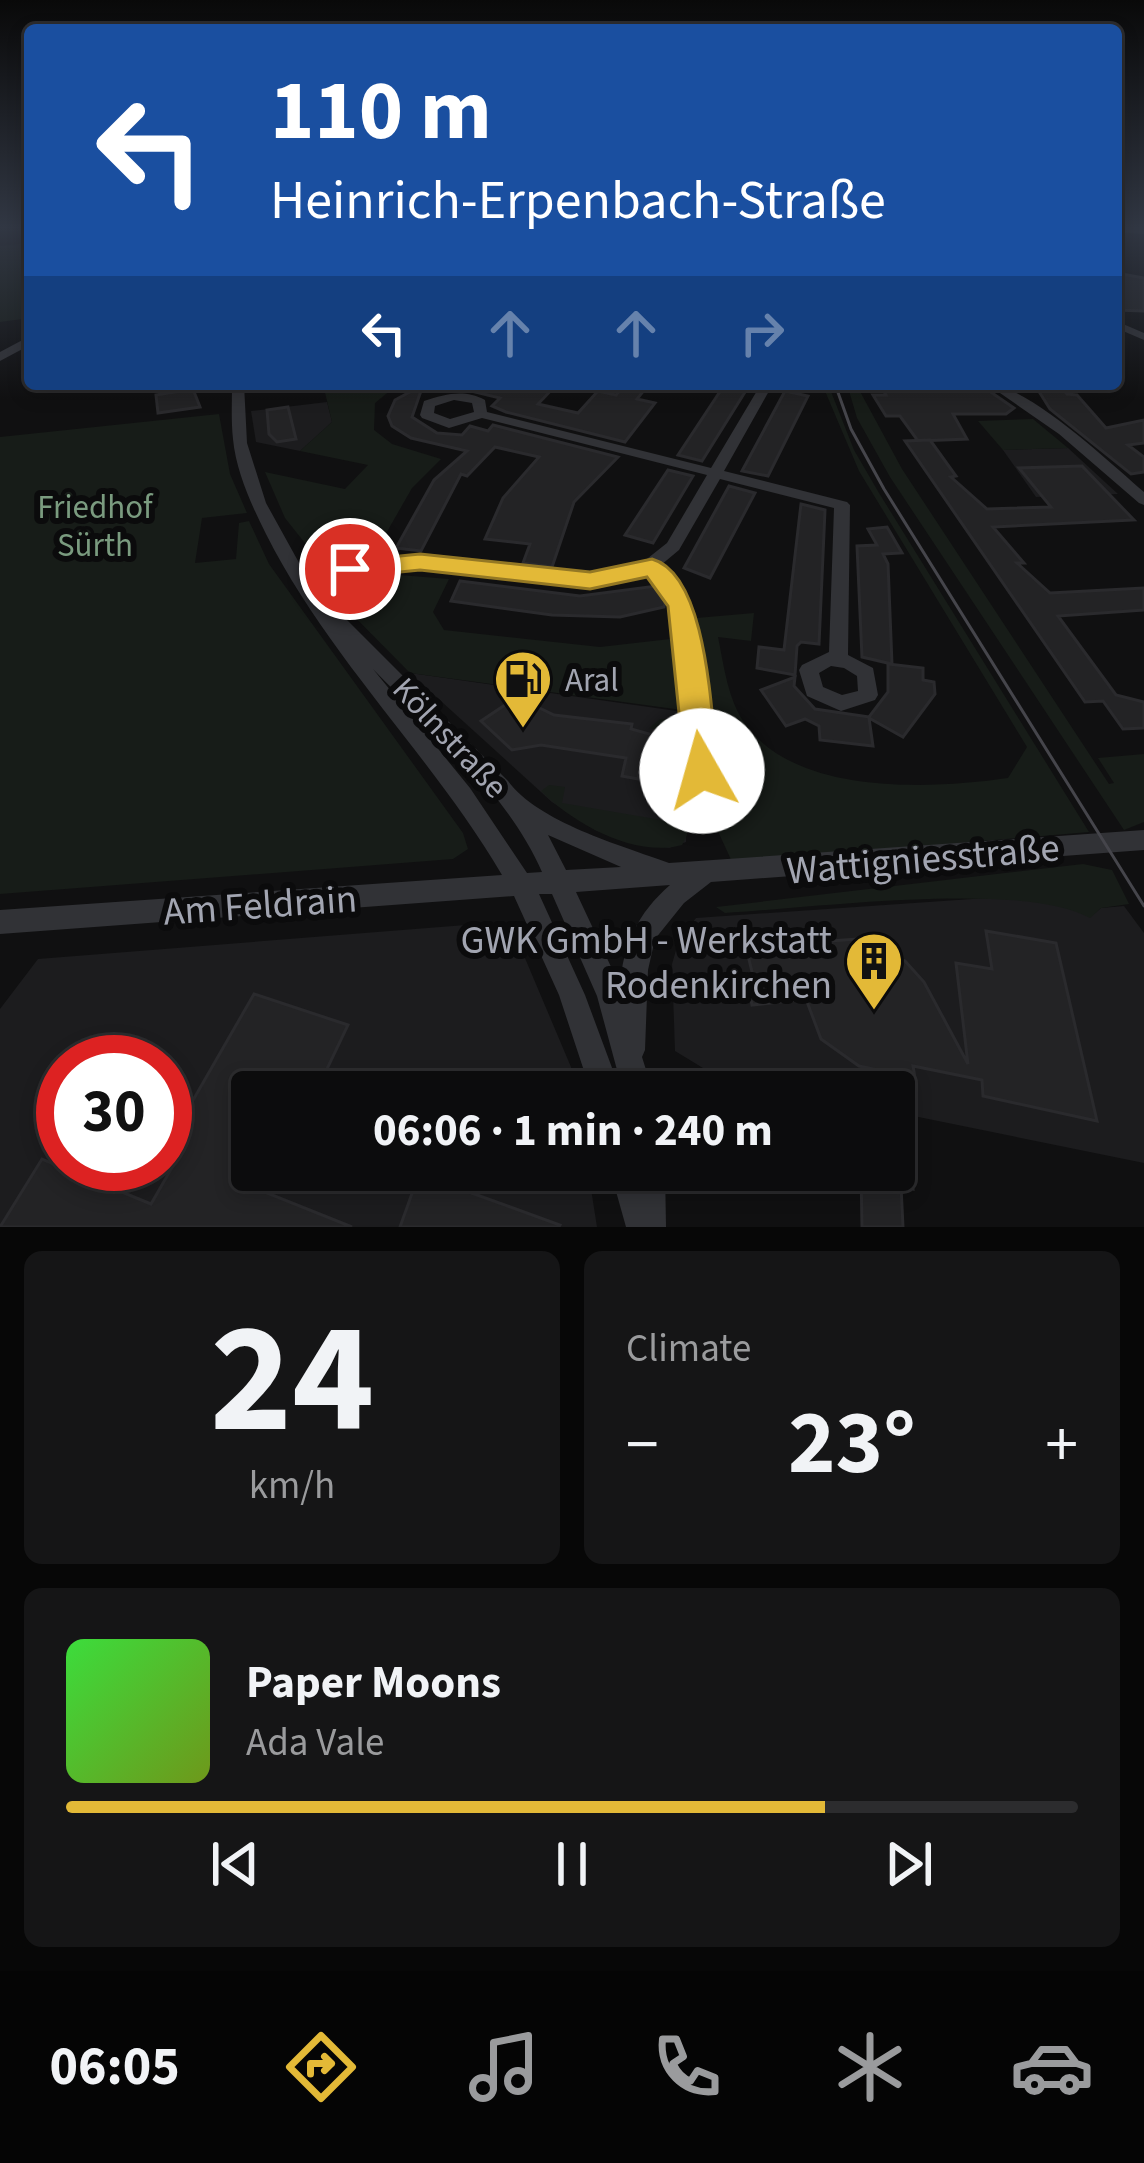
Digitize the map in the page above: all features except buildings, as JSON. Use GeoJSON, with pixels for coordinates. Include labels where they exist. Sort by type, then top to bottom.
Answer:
{"type":"FeatureCollection","features":[{"type":"Feature","properties":{"kind":"street","name":"Kölnstraße"},"geometry":{"type":"LineString","coordinates":[[237,390],[247,466],[261,507],[305,585],[477,815],[520,885],[572,990],[599,1071]]}},
{"type":"Feature","properties":{"kind":"street"},"geometry":{"type":"LineString","coordinates":[[305,585],[395,562],[590,581],[652,567],[673,546],[764,390]]}},
{"type":"Feature","properties":{"kind":"street"},"geometry":{"type":"LineString","coordinates":[[1002,390],[1071,436],[1144,500]]}},
{"type":"Feature","properties":{"kind":"street"},"geometry":{"type":"LineString","coordinates":[[481,414],[842,505],[838,659]]}},
{"type":"Feature","properties":{"kind":"street"},"geometry":{"type":"LineString","coordinates":[[652,567],[665,577],[682,606],[702,771],[694,796]]}},
{"type":"Feature","properties":{"kind":"street","name":"Kölnstraße"},"geometry":{"type":"LineString","coordinates":[[322,607],[518,808],[562,882],[610,994],[631,1061]]}},
{"type":"Feature","properties":{"kind":"street"},"geometry":{"type":"LineString","coordinates":[[702,771],[741,774]]}},
{"type":"Feature","properties":{"kind":"street"},"geometry":{"type":"LineString","coordinates":[[518,808],[591,845],[669,874]]}},
{"type":"Feature","properties":{"kind":"street","name":"Wattigniesstraße"},"geometry":{"type":"LineString","coordinates":[[562,882],[1144,841]]}},
{"type":"Feature","properties":{"kind":"street"},"geometry":{"type":"LineString","coordinates":[[633,1071],[632,968],[645,927],[655,911],[702,875]]}},
{"type":"Feature","properties":{"kind":"street","name":"Am Feldrain"},"geometry":{"type":"LineString","coordinates":[[0,922],[562,882]]}},
{"type":"Feature","properties":{"kind":"street"},"geometry":{"type":"LineString","coordinates":[[633,1191],[646,1227]]}},
{"type":"Feature","properties":{"kind":"street"},"geometry":{"type":"LineString","coordinates":[[646,1227],[649,1191]]}},
{"type":"Feature","properties":{"kind":"shaded area"},"geometry":{"type":"Polygon","coordinates":[[[327,402],[332,422],[300,451],[256,442],[251,411],[327,402]]]}},
{"type":"Feature","properties":{"kind":"shaded area"},"geometry":{"type":"Polygon","coordinates":[[[1068,448],[1118,494],[1036,497],[1003,450],[1068,448]]]}},
{"type":"Feature","properties":{"kind":"shaded area"},"geometry":{"type":"Polygon","coordinates":[[[410,673],[684,712],[686,842],[669,848],[597,831],[552,802],[410,673]]]}},
{"type":"Feature","properties":{"kind":"shaded area"},"geometry":{"type":"Polygon","coordinates":[[[1001,897],[1070,906],[1090,917],[1101,908],[1124,906],[1144,933],[1144,1163],[915,1116],[915,1071],[708,1071],[675,1051],[672,964],[679,940],[696,918],[1001,897]]]}},
{"type":"Feature","properties":{"kind":"shaded area"},"geometry":{"type":"Polygon","coordinates":[[[511,925],[572,1071],[231,1071],[231,1191],[591,1191],[597,1227],[0,1227],[0,1009],[38,959],[511,925]]]}},
{"type":"Feature","properties":{"kind":"green space"},"geometry":{"type":"Polygon","coordinates":[[[0,284],[24,284],[24,319],[0,322],[0,284]]]}},
{"type":"Feature","properties":{"kind":"green space"},"geometry":{"type":"Polygon","coordinates":[[[324,390],[391,390],[375,403],[374,430],[392,444],[441,459],[412,488],[376,551],[320,562],[285,518],[265,472],[345,489],[368,465],[300,451],[332,422],[324,390]]]}},
{"type":"Feature","properties":{"kind":"green space"},"geometry":{"type":"Polygon","coordinates":[[[825,390],[830,390],[854,450],[879,493],[1089,832],[732,862],[715,824],[713,795],[716,785],[745,789],[745,769],[710,758],[704,713],[410,673],[335,597],[338,586],[387,574],[449,579],[433,612],[444,630],[600,647],[679,638],[685,619],[754,613],[751,641],[718,637],[735,705],[746,725],[769,748],[798,765],[868,782],[942,784],[1008,778],[1027,747],[859,471],[825,390]]]}},
{"type":"Feature","properties":{"kind":"green space"},"geometry":{"type":"Polygon","coordinates":[[[849,390],[859,390],[902,469],[1109,784],[1114,783],[1098,758],[1144,754],[1144,822],[1124,830],[890,477],[857,418],[849,390]]]}},
{"type":"Feature","properties":{"kind":"green space","name":"Friedhof Sürth"},"geometry":{"type":"Polygon","coordinates":[[[219,414],[230,474],[247,513],[202,518],[195,563],[236,559],[239,523],[249,521],[269,564],[463,833],[468,849],[453,859],[0,894],[0,437],[219,414]]]}},
{"type":"Feature","properties":{"kind":"green space"},"geometry":{"type":"Polygon","coordinates":[[[1033,419],[1068,448],[1003,450],[978,421],[1033,419]]]}},
{"type":"Feature","properties":{"kind":"green space"},"geometry":{"type":"Polygon","coordinates":[[[660,719],[691,720],[696,767],[683,769],[687,835],[682,845],[645,847],[606,835],[570,815],[541,791],[549,785],[565,787],[562,803],[667,821],[671,797],[659,788],[660,773],[669,762],[665,731],[649,728],[660,719]]]}},
{"type":"Feature","properties":{"kind":"green space"},"geometry":{"type":"Polygon","coordinates":[[[1083,864],[1112,870],[1129,904],[1101,908],[1090,918],[1017,900],[967,898],[725,913],[716,907],[1083,864]]]}},
{"type":"Feature","properties":{"kind":"tram line"},"geometry":{"type":"LineString","coordinates":[[837,390],[851,429],[884,489],[1144,906]]}},
{"type":"Feature","properties":{"kind":"place","name":"Aral"},"geometry":{"type":"Point","coordinates":[523,730]}},
{"type":"Feature","properties":{"kind":"place","name":"GWK GmbH - Werkstatt Rodenkirchen"},"geometry":{"type":"Point","coordinates":[874,1012]}},
{"type":"Feature","properties":{"kind":"route"},"geometry":{"type":"LineString","coordinates":[[350,569],[420,562],[590,581],[652,567],[665,577],[682,606],[702,771]]}}]}
